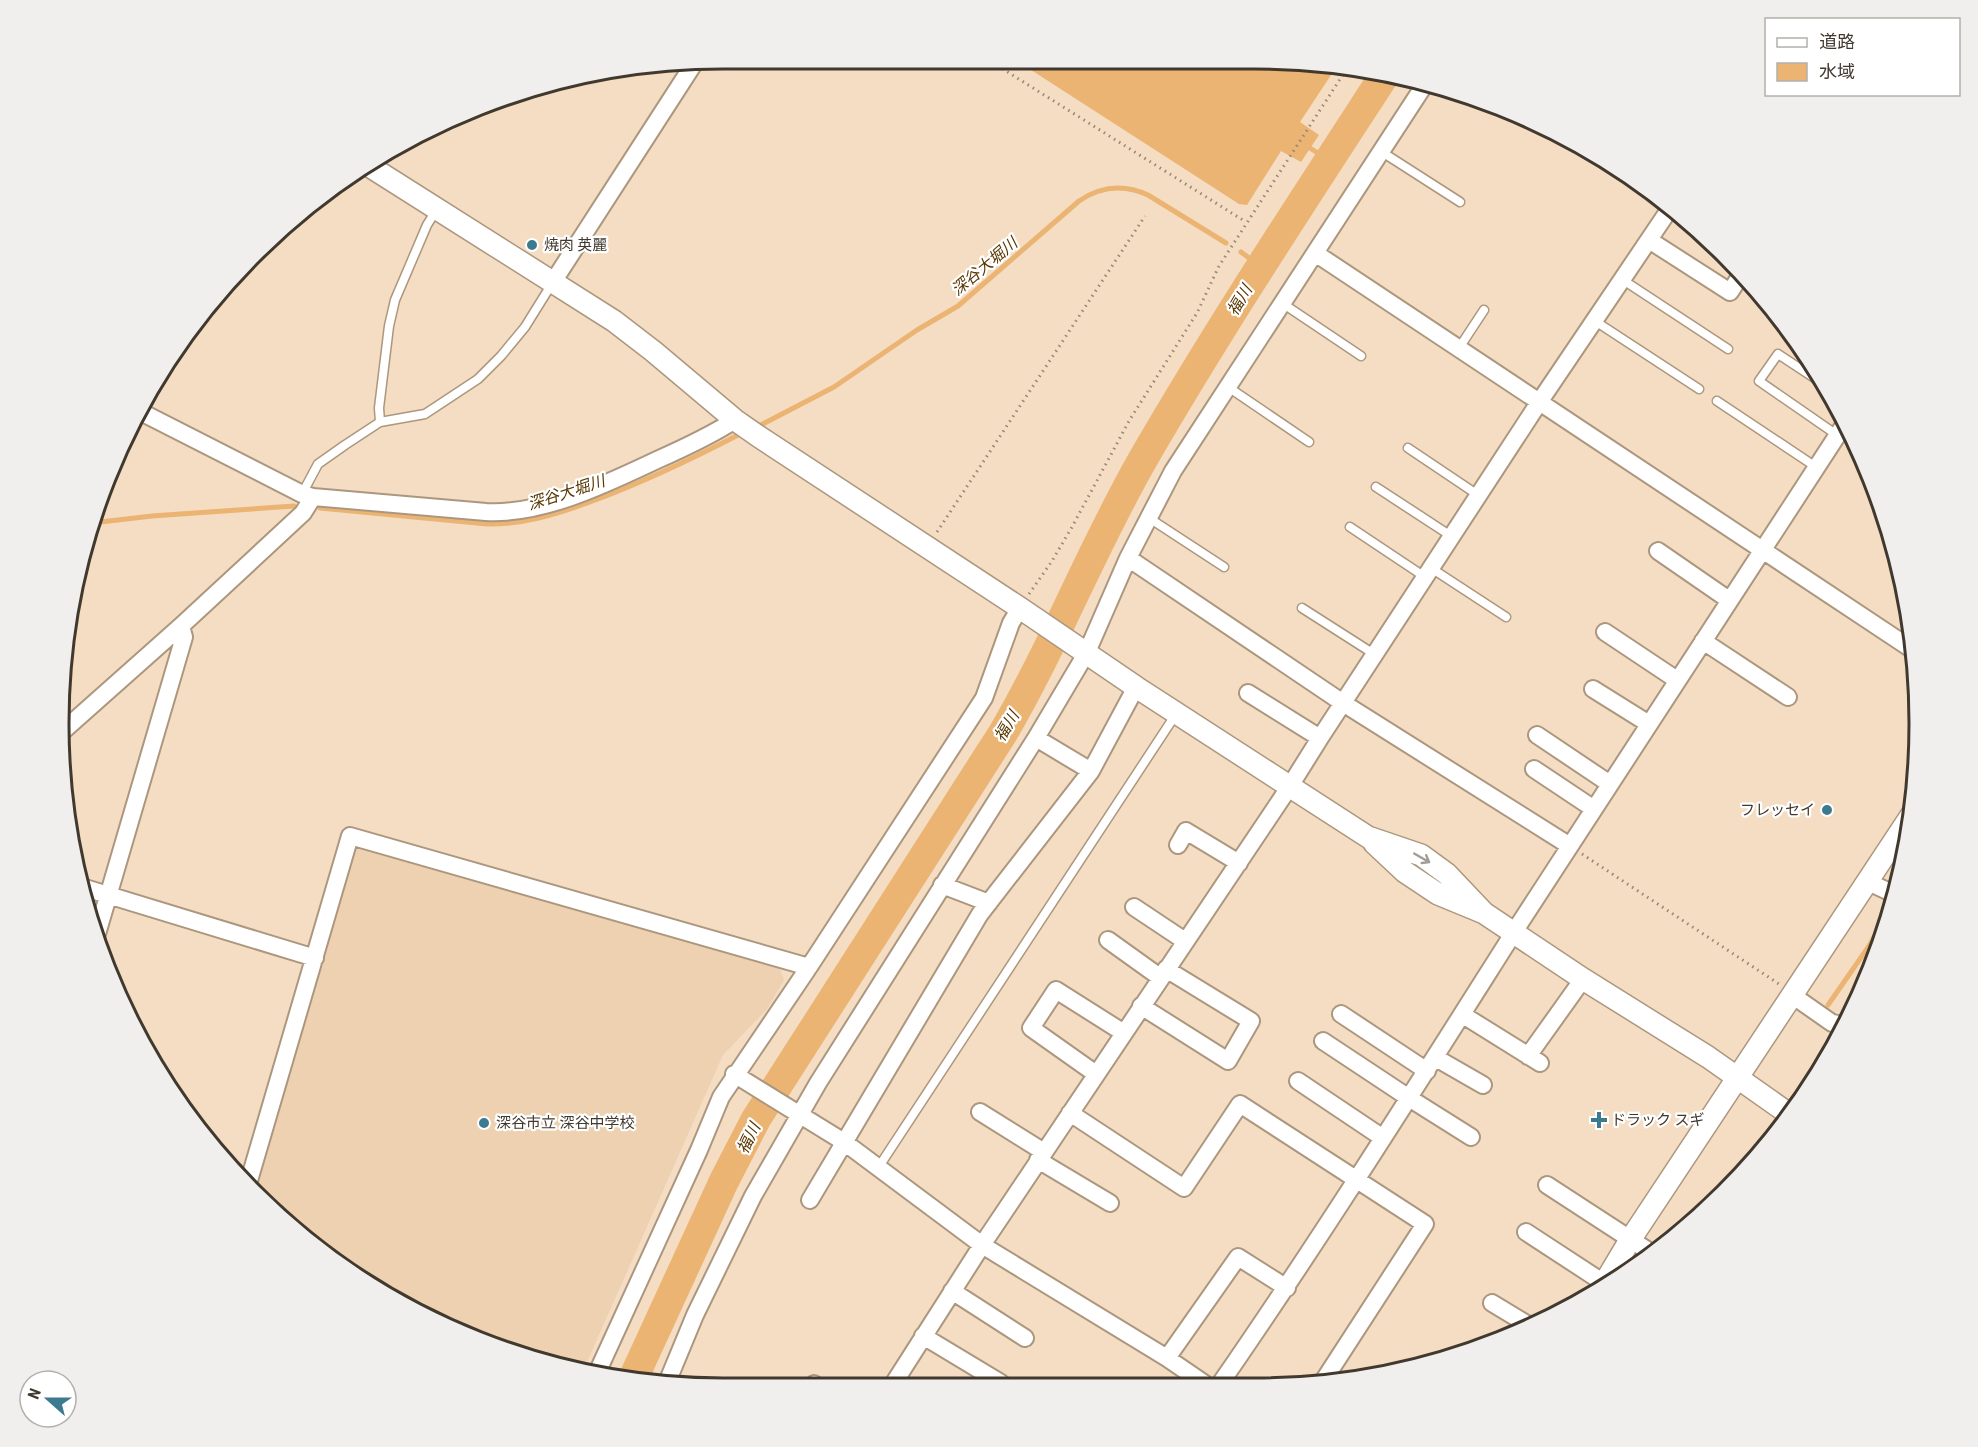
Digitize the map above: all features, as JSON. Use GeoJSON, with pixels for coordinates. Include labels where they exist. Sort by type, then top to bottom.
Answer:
{"type":"FeatureCollection","features":[{"type":"Feature","properties":{"kind":"street"},"geometry":{"type":"LineString","coordinates":[[553,282],[690,70]]}},
{"type":"Feature","properties":{"kind":"street"},"geometry":{"type":"LineString","coordinates":[[670,1376],[696,1315],[753,1196],[798,1113],[1036,738],[1173,471],[1421,90]]}},
{"type":"Feature","properties":{"kind":"street"},"geometry":{"type":"LineString","coordinates":[[375,170],[614,321],[735,420],[1136,687],[1368,837],[1421,855],[1447,874],[1485,913],[1583,979],[1738,1077],[1783,1110]]}},
{"type":"Feature","properties":{"kind":"street"},"geometry":{"type":"LineString","coordinates":[[897,1378],[982,1245],[1239,863],[1451,536],[1666,215]]}},
{"type":"Feature","properties":{"kind":"street"},"geometry":{"type":"LineString","coordinates":[[1649,240],[1730,292],[1737,281]]}},
{"type":"Feature","properties":{"kind":"street"},"geometry":{"type":"LineString","coordinates":[[1315,253],[1904,644]]}},
{"type":"Feature","properties":{"kind":"street"},"geometry":{"type":"LineString","coordinates":[[147,415],[307,495],[504,513],[536,507],[619,478],[700,440],[735,420]]}},
{"type":"Feature","properties":{"kind":"street"},"geometry":{"type":"LineString","coordinates":[[1224,1378],[1287,1288],[1677,680],[1840,431]]}},
{"type":"Feature","properties":{"kind":"street"},"geometry":{"type":"LineString","coordinates":[[69,726],[303,513],[307,495]]}},
{"type":"Feature","properties":{"kind":"street"},"geometry":{"type":"LineString","coordinates":[[1658,551],[1729,600]]}},
{"type":"Feature","properties":{"kind":"street"},"geometry":{"type":"LineString","coordinates":[[1128,558],[1343,703],[1570,846]]}},
{"type":"Feature","properties":{"kind":"street"},"geometry":{"type":"LineString","coordinates":[[600,1366],[721,1097],[739,1077],[984,698],[1011,623],[1025,612]]}},
{"type":"Feature","properties":{"kind":"street"},"geometry":{"type":"LineString","coordinates":[[100,922],[183,637],[181,626]]}},
{"type":"Feature","properties":{"kind":"street"},"geometry":{"type":"LineString","coordinates":[[1605,632],[1677,680]]}},
{"type":"Feature","properties":{"kind":"street"},"geometry":{"type":"LineString","coordinates":[[1703,641],[1788,697]]}},
{"type":"Feature","properties":{"kind":"street"},"geometry":{"type":"LineString","coordinates":[[810,1200],[980,914],[1091,771],[1136,687]]}},
{"type":"Feature","properties":{"kind":"street"},"geometry":{"type":"LineString","coordinates":[[1593,689],[1649,724]]}},
{"type":"Feature","properties":{"kind":"street"},"geometry":{"type":"LineString","coordinates":[[1248,693],[1320,738]]}},
{"type":"Feature","properties":{"kind":"street"},"geometry":{"type":"LineString","coordinates":[[1537,735],[1610,784]]}},
{"type":"Feature","properties":{"kind":"street"},"geometry":{"type":"LineString","coordinates":[[1036,738],[1091,771]]}},
{"type":"Feature","properties":{"kind":"street"},"geometry":{"type":"LineString","coordinates":[[1534,769],[1594,809]]}},
{"type":"Feature","properties":{"kind":"street"},"geometry":{"type":"LineString","coordinates":[[1178,845],[1186,831],[1239,863]]}},
{"type":"Feature","properties":{"kind":"street"},"geometry":{"type":"LineString","coordinates":[[1610,1273],[1738,1077],[1786,989],[1899,833]]}},
{"type":"Feature","properties":{"kind":"street"},"geometry":{"type":"LineString","coordinates":[[251,1175],[350,836],[808,967]]}},
{"type":"Feature","properties":{"kind":"street"},"geometry":{"type":"LineString","coordinates":[[1866,881],[1887,891]]}},
{"type":"Feature","properties":{"kind":"street"},"geometry":{"type":"LineString","coordinates":[[942,885],[989,903]]}},
{"type":"Feature","properties":{"kind":"street"},"geometry":{"type":"LineString","coordinates":[[90,890],[315,958]]}},
{"type":"Feature","properties":{"kind":"street"},"geometry":{"type":"LineString","coordinates":[[1134,907],[1185,941]]}},
{"type":"Feature","properties":{"kind":"street"},"geometry":{"type":"LineString","coordinates":[[1107,940],[1251,1021],[1227,1061],[1141,1006]]}},
{"type":"Feature","properties":{"kind":"street"},"geometry":{"type":"LineString","coordinates":[[1463,1015],[1534,1059],[1583,979]]}},
{"type":"Feature","properties":{"kind":"street"},"geometry":{"type":"LineString","coordinates":[[1786,989],[1836,1024]]}},
{"type":"Feature","properties":{"kind":"street"},"geometry":{"type":"LineString","coordinates":[[1096,1074],[1030,1028],[1056,990],[1124,1033]]}},
{"type":"Feature","properties":{"kind":"street"},"geometry":{"type":"LineString","coordinates":[[1341,1014],[1432,1064],[1483,1085]]}},
{"type":"Feature","properties":{"kind":"street"},"geometry":{"type":"LineString","coordinates":[[1323,1041],[1471,1137]]}},
{"type":"Feature","properties":{"kind":"street"},"geometry":{"type":"LineString","coordinates":[[739,1077],[844,1142],[982,1245],[1196,1378]]}},
{"type":"Feature","properties":{"kind":"street"},"geometry":{"type":"LineString","coordinates":[[1298,1081],[1383,1138]]}},
{"type":"Feature","properties":{"kind":"street"},"geometry":{"type":"LineString","coordinates":[[1070,1113],[1184,1188],[1240,1104],[1425,1224],[1328,1373]]}},
{"type":"Feature","properties":{"kind":"street"},"geometry":{"type":"LineString","coordinates":[[980,1112],[1110,1203]]}},
{"type":"Feature","properties":{"kind":"street"},"geometry":{"type":"LineString","coordinates":[[1547,1185],[1645,1249]]}},
{"type":"Feature","properties":{"kind":"street"},"geometry":{"type":"LineString","coordinates":[[1526,1232],[1599,1280]]}},
{"type":"Feature","properties":{"kind":"street"},"geometry":{"type":"LineString","coordinates":[[1167,1358],[1238,1257],[1287,1288]]}},
{"type":"Feature","properties":{"kind":"street"},"geometry":{"type":"LineString","coordinates":[[952,1291],[1025,1338]]}},
{"type":"Feature","properties":{"kind":"street"},"geometry":{"type":"LineString","coordinates":[[1492,1303],[1521,1321]]}},
{"type":"Feature","properties":{"kind":"street"},"geometry":{"type":"LineString","coordinates":[[923,1336],[993,1378]]}},
{"type":"Feature","properties":{"kind":"lane"},"geometry":{"type":"LineString","coordinates":[[1382,152],[1460,202]]}},
{"type":"Feature","properties":{"kind":"lane"},"geometry":{"type":"LineString","coordinates":[[380,422],[379,408],[389,326],[395,300],[427,225],[437,209]]}},
{"type":"Feature","properties":{"kind":"lane"},"geometry":{"type":"LineString","coordinates":[[1623,280],[1728,349]]}},
{"type":"Feature","properties":{"kind":"lane"},"geometry":{"type":"LineString","coordinates":[[307,495],[318,464],[380,422],[425,414],[478,379],[525,327],[553,282]]}},
{"type":"Feature","properties":{"kind":"lane"},"geometry":{"type":"LineString","coordinates":[[1282,303],[1361,356]]}},
{"type":"Feature","properties":{"kind":"lane"},"geometry":{"type":"LineString","coordinates":[[1459,348],[1484,310]]}},
{"type":"Feature","properties":{"kind":"lane"},"geometry":{"type":"LineString","coordinates":[[1595,321],[1699,389]]}},
{"type":"Feature","properties":{"kind":"lane"},"geometry":{"type":"LineString","coordinates":[[1807,373],[1778,354],[1759,381],[1837,425]]}},
{"type":"Feature","properties":{"kind":"lane"},"geometry":{"type":"LineString","coordinates":[[1228,387],[1309,442]]}},
{"type":"Feature","properties":{"kind":"lane"},"geometry":{"type":"LineString","coordinates":[[1717,401],[1816,467]]}},
{"type":"Feature","properties":{"kind":"lane"},"geometry":{"type":"LineString","coordinates":[[1408,448],[1478,495]]}},
{"type":"Feature","properties":{"kind":"lane"},"geometry":{"type":"LineString","coordinates":[[1376,487],[1451,536]]}},
{"type":"Feature","properties":{"kind":"lane"},"geometry":{"type":"LineString","coordinates":[[1149,518],[1224,567]]}},
{"type":"Feature","properties":{"kind":"lane"},"geometry":{"type":"LineString","coordinates":[[1350,527],[1506,616]]}},
{"type":"Feature","properties":{"kind":"lane"},"geometry":{"type":"LineString","coordinates":[[1302,608],[1374,654]]}},
{"type":"Feature","properties":{"kind":"lane"},"geometry":{"type":"LineString","coordinates":[[879,1168],[1177,712]]}},
{"type":"Feature","properties":{"kind":"path"},"geometry":{"type":"LineString","coordinates":[[1004,69],[1246,222]]}},
{"type":"Feature","properties":{"kind":"path"},"geometry":{"type":"LineString","coordinates":[[1025,612],[1129,421],[1197,313],[1219,266],[1342,75]]}},
{"type":"Feature","properties":{"kind":"path"},"geometry":{"type":"LineString","coordinates":[[927,547],[1145,216]]}},
{"type":"Feature","properties":{"kind":"path"},"geometry":{"type":"LineString","coordinates":[[1570,846],[1786,989]]}},
{"type":"Feature","properties":{"kind":"shaded area","name":"深谷市立 深谷中学校"},"geometry":{"type":"Polygon","coordinates":[[[357,844],[765,960],[779,967],[784,980],[767,1009],[723,1055],[587,1363],[554,1356],[513,1343],[434,1311],[360,1268],[325,1243],[292,1216],[258,1182],[357,844]]]}},
{"type":"Feature","properties":{"kind":"water"},"geometry":{"type":"Polygon","coordinates":[[[1030,69],[1255,69],[1332,74],[1300,122],[1319,135],[1301,162],[1281,151],[1247,205],[1239,204],[1030,69]]]}},
{"type":"Feature","properties":{"kind":"waterway","name":"福川"},"geometry":{"type":"LineString","coordinates":[[636,1372],[724,1181],[756,1119],[1003,733],[1040,665],[1143,459],[1231,313],[1380,82]]}},
{"type":"Feature","properties":{"kind":"waterway"},"geometry":{"type":"LineString","coordinates":[[1305,145],[1329,160]]}},
{"type":"Feature","properties":{"kind":"waterway","name":"深谷大堀川"},"geometry":{"type":"LineString","coordinates":[[759,426],[834,387],[917,330],[958,306],[1079,201],[1096,192],[1113,188],[1139,191],[1226,243]]}},
{"type":"Feature","properties":{"kind":"waterway","name":"深谷大堀川"},"geometry":{"type":"LineString","coordinates":[[1241,252],[1260,266]]}},
{"type":"Feature","properties":{"kind":"waterway","name":"深谷大堀川"},"geometry":{"type":"LineString","coordinates":[[320,508],[487,524],[527,521],[565,511],[609,495],[665,471],[738,435]]}},
{"type":"Feature","properties":{"kind":"waterway","name":"深谷大堀川"},"geometry":{"type":"LineString","coordinates":[[101,522],[294,506]]}},
{"type":"Feature","properties":{"kind":"waterway"},"geometry":{"type":"LineString","coordinates":[[1828,1005],[1871,943]]}},
{"type":"Feature","properties":{"kind":"place","name":"焼肉 英麗"},"geometry":{"type":"Point","coordinates":[532,245]}},
{"type":"Feature","properties":{"kind":"place","name":"フレッセイ"},"geometry":{"type":"Point","coordinates":[1827,810]}},
{"type":"Feature","properties":{"kind":"place","name":"ドラック スギ"},"geometry":{"type":"Point","coordinates":[1599,1120]}},
{"type":"Feature","properties":{"kind":"place","name":"深谷市立 深谷中学校"},"geometry":{"type":"Point","coordinates":[484,1123]}}]}
